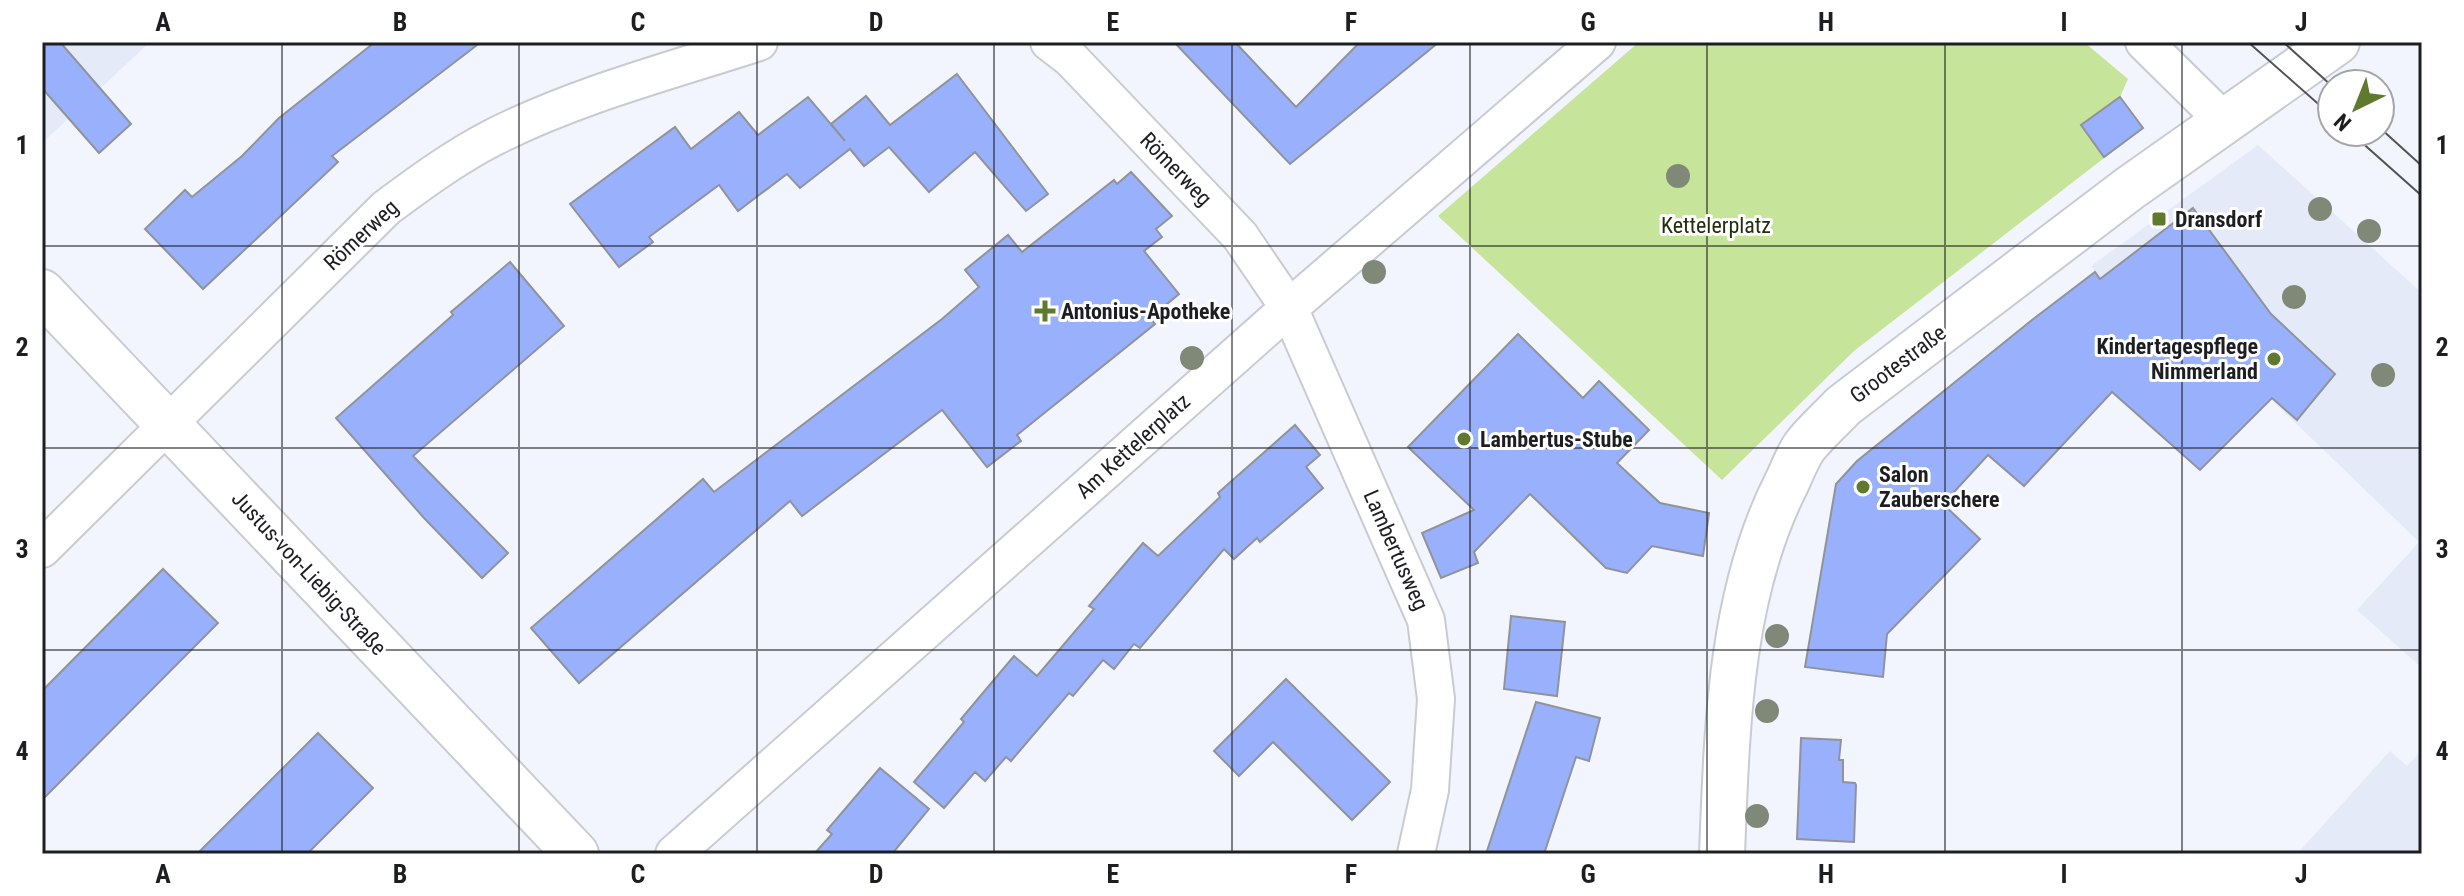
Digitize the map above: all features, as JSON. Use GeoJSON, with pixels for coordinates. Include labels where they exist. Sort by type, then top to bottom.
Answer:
{"type":"FeatureCollection","features":[{"type":"Feature","properties":{"kind":"street","name":"Römerweg"},"geometry":{"type":"LineString","coordinates":[[42,549],[386,208],[442,166],[495,137],[579,101],[759,42]]}},
{"type":"Feature","properties":{"kind":"street","name":"Römerweg"},"geometry":{"type":"LineString","coordinates":[[1049,42],[1071,59],[1240,236],[1289,308]]}},
{"type":"Feature","properties":{"kind":"street","name":"Am Kettelerplatz"},"geometry":{"type":"LineString","coordinates":[[674,854],[1289,308],[1597,42]]}},
{"type":"Feature","properties":{"kind":"street"},"geometry":{"type":"LineString","coordinates":[[2144,42],[2224,121]]}},
{"type":"Feature","properties":{"kind":"street","name":"Grootestraße"},"geometry":{"type":"LineString","coordinates":[[1722,854],[1733,676],[1747,597],[1772,511],[1805,446],[1843,406],[2130,188],[2337,42]]}},
{"type":"Feature","properties":{"kind":"street","name":"Justus-von-Liebig-Straße"},"geometry":{"type":"LineString","coordinates":[[42,292],[576,854]]}},
{"type":"Feature","properties":{"kind":"street","name":"Lambertusweg"},"geometry":{"type":"LineString","coordinates":[[1289,308],[1426,620],[1436,699],[1430,790],[1416,854]]}},
{"type":"Feature","properties":{"kind":"shaded area"},"geometry":{"type":"Polygon","coordinates":[[[42,42],[150,42],[42,143],[42,42]]]}},
{"type":"Feature","properties":{"kind":"shaded area"},"geometry":{"type":"Polygon","coordinates":[[[2258,145],[2422,293],[2422,668],[2357,610],[2419,542],[2221,351],[2119,305],[2091,266],[2258,145]]]}},
{"type":"Feature","properties":{"kind":"shaded area"},"geometry":{"type":"Polygon","coordinates":[[[2422,750],[2422,854],[2297,854],[2390,751],[2407,766],[2422,750]]]}},
{"type":"Feature","properties":{"kind":"green space","name":"Kettelerplatz"},"geometry":{"type":"Polygon","coordinates":[[[1639,42],[2084,42],[2128,79],[2120,97],[2143,128],[1854,351],[1722,480],[1438,216],[1639,42]]]}},
{"type":"Feature","properties":{"kind":"building"},"geometry":{"type":"Polygon","coordinates":[[[42,42],[60,42],[131,124],[99,153],[42,88],[42,42]]]}},
{"type":"Feature","properties":{"kind":"building"},"geometry":{"type":"Polygon","coordinates":[[[375,42],[481,42],[332,156],[338,162],[203,289],[145,229],[185,190],[192,197],[242,156],[279,118],[375,42]]]}},
{"type":"Feature","properties":{"kind":"building"},"geometry":{"type":"Polygon","coordinates":[[[1174,42],[1235,42],[1296,107],[1360,42],[1439,42],[1290,164],[1174,42]]]}},
{"type":"Feature","properties":{"kind":"building"},"geometry":{"type":"Polygon","coordinates":[[[957,74],[1048,194],[1026,211],[975,152],[929,192],[889,147],[864,166],[850,149],[800,188],[787,174],[738,211],[719,185],[649,237],[653,242],[619,267],[570,204],[675,127],[691,149],[739,112],[758,135],[808,97],[845,141],[831,124],[866,96],[890,125],[957,74]]]}},
{"type":"Feature","properties":{"kind":"building"},"geometry":{"type":"Polygon","coordinates":[[[2120,97],[2143,128],[2104,157],[2081,125],[2120,97]]]}},
{"type":"Feature","properties":{"kind":"building"},"geometry":{"type":"Polygon","coordinates":[[[1131,172],[1172,216],[1156,229],[1162,237],[1144,251],[1179,294],[1150,318],[1155,324],[1017,435],[1021,441],[987,467],[942,410],[802,516],[790,501],[579,683],[531,628],[703,479],[714,492],[942,319],[979,287],[965,270],[1008,235],[1022,252],[1114,180],[1117,184],[1131,172]]]}},
{"type":"Feature","properties":{"kind":"building"},"geometry":{"type":"Polygon","coordinates":[[[2193,208],[2271,314],[2335,374],[2297,420],[2272,398],[2200,470],[2112,392],[2024,486],[1988,455],[1943,504],[1980,539],[1887,634],[1883,677],[1805,667],[1836,484],[1857,461],[2032,320],[2095,272],[2100,279],[2193,208]]]}},
{"type":"Feature","properties":{"kind":"building"},"geometry":{"type":"Polygon","coordinates":[[[510,262],[564,326],[413,456],[508,553],[482,578],[424,518],[336,418],[510,262]]]}},
{"type":"Feature","properties":{"kind":"building"},"geometry":{"type":"Polygon","coordinates":[[[1518,334],[1583,398],[1599,381],[1649,430],[1617,463],[1660,503],[1709,513],[1703,556],[1652,546],[1627,573],[1606,568],[1530,494],[1474,552],[1478,563],[1441,578],[1422,533],[1474,510],[1408,447],[1518,334]]]}},
{"type":"Feature","properties":{"kind":"building"},"geometry":{"type":"Polygon","coordinates":[[[1295,425],[1320,455],[1306,467],[1323,488],[1260,542],[1257,538],[1234,559],[1224,549],[1140,648],[1134,644],[1114,669],[1103,660],[1073,696],[1069,693],[1011,761],[1006,757],[985,781],[975,772],[944,808],[914,782],[1014,656],[1037,676],[1094,609],[1089,606],[1143,543],[1158,556],[1220,497],[1218,493],[1295,425]]]}},
{"type":"Feature","properties":{"kind":"building"},"geometry":{"type":"Polygon","coordinates":[[[163,569],[218,623],[42,800],[42,691],[163,569]]]}},
{"type":"Feature","properties":{"kind":"building"},"geometry":{"type":"Polygon","coordinates":[[[1511,616],[1565,622],[1557,696],[1504,689],[1511,616]]]}},
{"type":"Feature","properties":{"kind":"building"},"geometry":{"type":"Polygon","coordinates":[[[1286,679],[1390,782],[1352,820],[1273,742],[1239,776],[1214,751],[1286,679]]]}},
{"type":"Feature","properties":{"kind":"building"},"geometry":{"type":"Polygon","coordinates":[[[1536,702],[1600,718],[1589,761],[1576,757],[1544,854],[1486,854],[1536,702]]]}},
{"type":"Feature","properties":{"kind":"building"},"geometry":{"type":"Polygon","coordinates":[[[318,733],[373,788],[307,854],[197,854],[318,733]]]}},
{"type":"Feature","properties":{"kind":"building"},"geometry":{"type":"Polygon","coordinates":[[[1801,738],[1841,740],[1839,760],[1843,760],[1843,782],[1856,785],[1854,842],[1797,839],[1801,738]]]}},
{"type":"Feature","properties":{"kind":"building"},"geometry":{"type":"Polygon","coordinates":[[[880,768],[929,809],[892,854],[814,854],[832,834],[827,830],[880,768]]]}},
{"type":"Feature","properties":{"kind":"tram line"},"geometry":{"type":"LineString","coordinates":[[2248,42],[2316,102]]}},
{"type":"Feature","properties":{"kind":"tram line"},"geometry":{"type":"LineString","coordinates":[[2283,42],[2316,72]]}},
{"type":"Feature","properties":{"kind":"tram line"},"geometry":{"type":"LineString","coordinates":[[2396,142],[2422,166]]}},
{"type":"Feature","properties":{"kind":"tram line"},"geometry":{"type":"LineString","coordinates":[[2368,148],[2422,196]]}},
{"type":"Feature","properties":{"kind":"place","name":"Dransdorf"},"geometry":{"type":"Point","coordinates":[2159,219]}},
{"type":"Feature","properties":{"kind":"place","name":"Antonius-Apotheke"},"geometry":{"type":"Point","coordinates":[1045,311]}},
{"type":"Feature","properties":{"kind":"place","name":"Kindertagespflege Nimmerland"},"geometry":{"type":"Point","coordinates":[2274,359]}},
{"type":"Feature","properties":{"kind":"place","name":"Lambertus-Stube"},"geometry":{"type":"Point","coordinates":[1464,439]}},
{"type":"Feature","properties":{"kind":"place","name":"Salon Zauberschere"},"geometry":{"type":"Point","coordinates":[1863,487]}}]}
